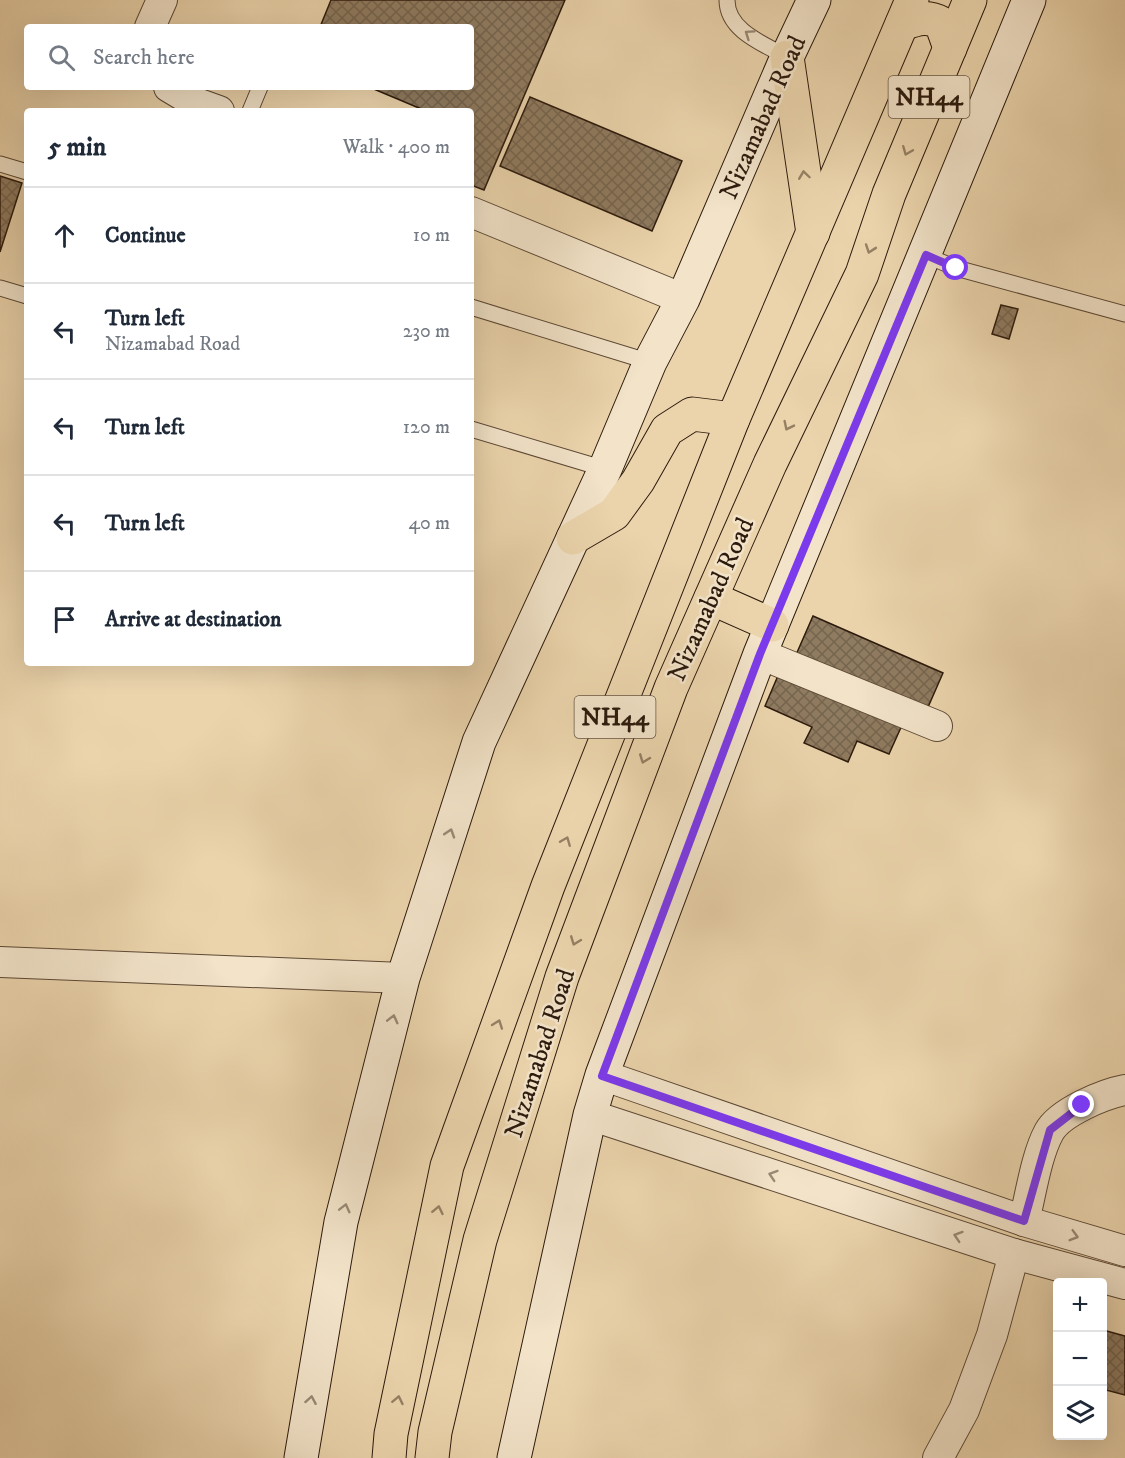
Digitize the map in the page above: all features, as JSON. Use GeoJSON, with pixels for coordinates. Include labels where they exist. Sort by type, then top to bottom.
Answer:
{"type":"FeatureCollection","features":[{"type":"Feature","properties":{"kind":"highway","name":"Nizamabad Road"},"geometry":{"type":"LineString","coordinates":[[432,1458],[435,1432],[480,1240],[562,977],[671,688],[770,464],[861,274],[890,194],[970,0]]}},
{"type":"Feature","properties":{"kind":"highway"},"geometry":{"type":"LineString","coordinates":[[907,12],[921,18],[932,18],[941,23],[950,48]]}},
{"type":"Feature","properties":{"kind":"highway","name":"Nizamabad Road"},"geometry":{"type":"LineString","coordinates":[[389,1458],[391,1434],[447,1166],[548,886],[733,419],[907,12]]}},
{"type":"Feature","properties":{"kind":"highway"},"geometry":{"type":"LineString","coordinates":[[787,57],[813,233]]}},
{"type":"Feature","properties":{"kind":"highway"},"geometry":{"type":"LineString","coordinates":[[573,538],[614,514],[638,481],[667,430],[692,414],[733,419]]}},
{"type":"Feature","properties":{"kind":"highway"},"geometry":{"type":"LineString","coordinates":[[711,598],[766,639]]}},
{"type":"Feature","properties":{"kind":"main road","name":"Nizamabad Road"},"geometry":{"type":"LineString","coordinates":[[301,1458],[341,1222],[403,978],[479,742],[605,469],[650,362],[683,299],[787,57],[814,0]]}},
{"type":"Feature","properties":{"kind":"main road"},"geometry":{"type":"LineString","coordinates":[[514,1458],[590,1115],[602,1076],[766,639],[926,255],[1029,0]]}},
{"type":"Feature","properties":{"kind":"street"},"geometry":{"type":"LineString","coordinates":[[151,24],[162,0]]}},
{"type":"Feature","properties":{"kind":"street"},"geometry":{"type":"LineString","coordinates":[[174,90],[194,102],[211,108]]}},
{"type":"Feature","properties":{"kind":"street"},"geometry":{"type":"LineString","coordinates":[[474,213],[683,299]]}},
{"type":"Feature","properties":{"kind":"street"},"geometry":{"type":"LineString","coordinates":[[766,639],[937,726]]}},
{"type":"Feature","properties":{"kind":"street"},"geometry":{"type":"LineString","coordinates":[[0,962],[403,978]]}},
{"type":"Feature","properties":{"kind":"street"},"geometry":{"type":"LineString","coordinates":[[602,1076],[1024,1221],[1125,1251]]}},
{"type":"Feature","properties":{"kind":"street"},"geometry":{"type":"LineString","coordinates":[[1024,1221],[1050,1130],[1082,1105],[1104,1094],[1125,1090]]}},
{"type":"Feature","properties":{"kind":"street"},"geometry":{"type":"LineString","coordinates":[[590,1115],[1014,1254],[1125,1284]]}},
{"type":"Feature","properties":{"kind":"street"},"geometry":{"type":"LineString","coordinates":[[938,1458],[964,1410],[992,1335],[1014,1254]]}},
{"type":"Feature","properties":{"kind":"lane"},"geometry":{"type":"LineString","coordinates":[[727,0],[730,18],[746,33],[787,57]]}},
{"type":"Feature","properties":{"kind":"lane"},"geometry":{"type":"LineString","coordinates":[[251,108],[259,90]]}},
{"type":"Feature","properties":{"kind":"lane"},"geometry":{"type":"LineString","coordinates":[[0,164],[24,171]]}},
{"type":"Feature","properties":{"kind":"lane"},"geometry":{"type":"LineString","coordinates":[[926,255],[956,268],[1125,314]]}},
{"type":"Feature","properties":{"kind":"lane"},"geometry":{"type":"LineString","coordinates":[[0,288],[24,295]]}},
{"type":"Feature","properties":{"kind":"lane"},"geometry":{"type":"LineString","coordinates":[[474,308],[650,362]]}},
{"type":"Feature","properties":{"kind":"lane"},"geometry":{"type":"LineString","coordinates":[[474,430],[605,469]]}},
{"type":"Feature","properties":{"kind":"building"},"geometry":{"type":"Polygon","coordinates":[[[331,0],[565,0],[484,190],[474,186],[474,108],[419,108],[376,90],[474,90],[474,24],[321,24],[331,0]]]}},
{"type":"Feature","properties":{"kind":"building"},"geometry":{"type":"Polygon","coordinates":[[[530,97],[682,161],[652,231],[500,166],[530,97]]]}},
{"type":"Feature","properties":{"kind":"building"},"geometry":{"type":"Polygon","coordinates":[[[0,176],[22,183],[0,252],[0,176]]]}},
{"type":"Feature","properties":{"kind":"building"},"geometry":{"type":"Polygon","coordinates":[[[1001,305],[1018,309],[1009,339],[992,334],[1001,305]]]}},
{"type":"Feature","properties":{"kind":"building"},"geometry":{"type":"Polygon","coordinates":[[[813,616],[943,673],[925,714],[795,657],[813,616]]]}},
{"type":"Feature","properties":{"kind":"building"},"geometry":{"type":"Polygon","coordinates":[[[780,671],[903,723],[889,754],[857,741],[848,762],[804,743],[812,727],[765,706],[780,671]]]}},
{"type":"Feature","properties":{"kind":"building"},"geometry":{"type":"Polygon","coordinates":[[[1107,1331],[1125,1336],[1125,1395],[1107,1390],[1107,1331]]]}},
{"type":"Feature","properties":{"kind":"route"},"geometry":{"type":"LineString","coordinates":[[956,268],[926,255],[760,654],[602,1076],[1024,1221],[1050,1130],[1082,1105]]}}]}
